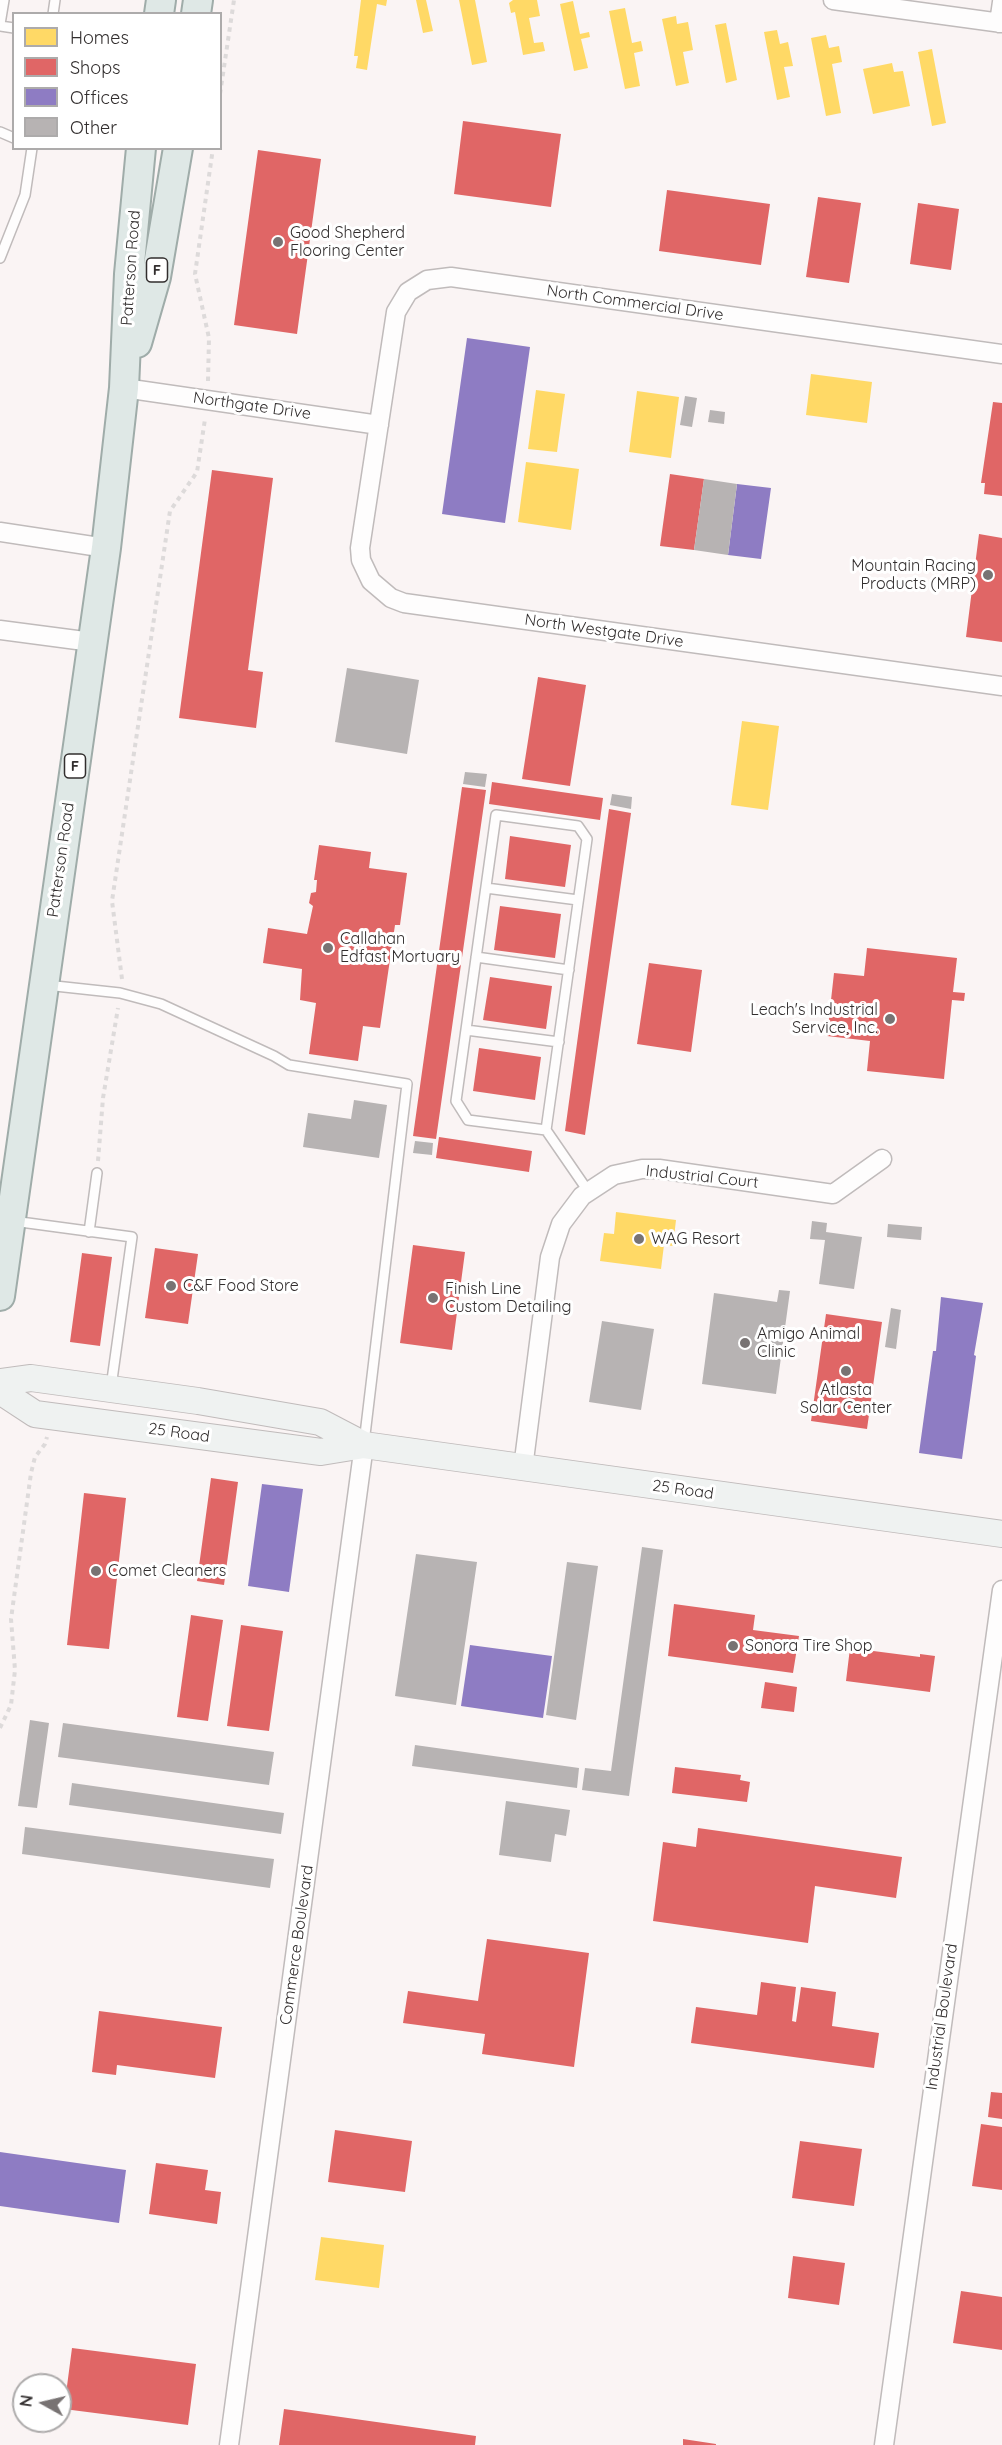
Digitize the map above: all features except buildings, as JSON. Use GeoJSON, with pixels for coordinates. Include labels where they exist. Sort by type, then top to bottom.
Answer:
{"type":"FeatureCollection","features":[{"type":"Feature","properties":{"kind":"main road","name":"Patterson Road"},"geometry":{"type":"LineString","coordinates":[[0,1296],[106,548],[124,388],[129,274],[141,150]]}},
{"type":"Feature","properties":{"kind":"main road","name":"Patterson Road"},"geometry":{"type":"LineString","coordinates":[[124,388],[156,277],[178,150]]}},
{"type":"Feature","properties":{"kind":"main road","name":"25 Road"},"geometry":{"type":"LineString","coordinates":[[0,1382],[31,1378],[320,1422],[364,1445]]}},
{"type":"Feature","properties":{"kind":"main road","name":"25 Road"},"geometry":{"type":"LineString","coordinates":[[0,1391],[35,1414],[321,1452],[364,1445],[1002,1534]]}},
{"type":"Feature","properties":{"kind":"street"},"geometry":{"type":"LineString","coordinates":[[833,0],[1000,23],[1002,2]]}},
{"type":"Feature","properties":{"kind":"street","name":"North Commercial Drive"},"geometry":{"type":"LineString","coordinates":[[379,425],[396,312],[408,292],[417,285],[439,277],[1002,354]]}},
{"type":"Feature","properties":{"kind":"street","name":"Northgate Drive"},"geometry":{"type":"LineString","coordinates":[[124,388],[379,425]]}},
{"type":"Feature","properties":{"kind":"street","name":"North Westgate Drive"},"geometry":{"type":"LineString","coordinates":[[379,425],[360,548],[361,560],[371,581],[391,598],[404,603],[1002,686]]}},
{"type":"Feature","properties":{"kind":"street"},"geometry":{"type":"LineString","coordinates":[[0,532],[106,548]]}},
{"type":"Feature","properties":{"kind":"street"},"geometry":{"type":"LineString","coordinates":[[0,630],[92,642]]}},
{"type":"Feature","properties":{"kind":"street","name":"Industrial Court"},"geometry":{"type":"LineString","coordinates":[[523,1467],[554,1240],[571,1209],[588,1191],[614,1175],[642,1169],[659,1169],[833,1194],[882,1159]]}},
{"type":"Feature","properties":{"kind":"street","name":"Commerce Boulevard"},"geometry":{"type":"LineString","coordinates":[[229,2445],[364,1445]]}},
{"type":"Feature","properties":{"kind":"street","name":"Industrial Boulevard"},"geometry":{"type":"LineString","coordinates":[[884,2445],[1002,1590]]}},
{"type":"Feature","properties":{"kind":"lane"},"geometry":{"type":"LineString","coordinates":[[0,0],[4,0],[0,25]]}},
{"type":"Feature","properties":{"kind":"lane"},"geometry":{"type":"LineString","coordinates":[[0,258],[25,195],[32,150]]}},
{"type":"Feature","properties":{"kind":"lane"},"geometry":{"type":"LineString","coordinates":[[546,1130],[468,1120],[456,1101],[496,815],[578,826],[587,839],[546,1130],[588,1191]]}},
{"type":"Feature","properties":{"kind":"lane"},"geometry":{"type":"LineString","coordinates":[[486,888],[579,900]]}},
{"type":"Feature","properties":{"kind":"lane"},"geometry":{"type":"LineString","coordinates":[[476,957],[569,970]]}},
{"type":"Feature","properties":{"kind":"lane"},"geometry":{"type":"LineString","coordinates":[[44,985],[120,993],[161,1004],[289,1065],[407,1084],[364,1445]]}},
{"type":"Feature","properties":{"kind":"lane"},"geometry":{"type":"LineString","coordinates":[[466,1030],[558,1042]]}},
{"type":"Feature","properties":{"kind":"lane"},"geometry":{"type":"LineString","coordinates":[[89,1232],[97,1173]]}},
{"type":"Feature","properties":{"kind":"lane"},"geometry":{"type":"LineString","coordinates":[[11,1221],[132,1237],[111,1389]]}},
{"type":"Feature","properties":{"kind":"path"},"geometry":{"type":"LineString","coordinates":[[222,81],[234,0]]}},
{"type":"Feature","properties":{"kind":"path"},"geometry":{"type":"LineString","coordinates":[[97,1173],[103,1098],[123,974],[112,901],[170,511],[197,472],[207,400],[209,338],[195,274],[213,150]]}},
{"type":"Feature","properties":{"kind":"path"},"geometry":{"type":"LineString","coordinates":[[0,1728],[10,1705],[15,1670],[11,1619],[31,1473],[35,1457],[45,1444],[50,1427]]}},
{"type":"Feature","properties":{"kind":"place","name":"Good Shepherd Flooring Center"},"geometry":{"type":"Point","coordinates":[278,242]}},
{"type":"Feature","properties":{"kind":"place","name":"Mountain Racing Products (MRP)"},"geometry":{"type":"Point","coordinates":[988,575]}},
{"type":"Feature","properties":{"kind":"place","name":"Callahan Edfast Mortuary"},"geometry":{"type":"Point","coordinates":[328,948]}},
{"type":"Feature","properties":{"kind":"place","name":"Leach's Industrial Service, Inc."},"geometry":{"type":"Point","coordinates":[890,1019]}},
{"type":"Feature","properties":{"kind":"place","name":"WAG Resort"},"geometry":{"type":"Point","coordinates":[639,1239]}},
{"type":"Feature","properties":{"kind":"place","name":"C&F Food Store"},"geometry":{"type":"Point","coordinates":[171,1286]}},
{"type":"Feature","properties":{"kind":"place","name":"Finish Line Custom Detailing"},"geometry":{"type":"Point","coordinates":[433,1298]}},
{"type":"Feature","properties":{"kind":"place","name":"Amigo Animal Clinic"},"geometry":{"type":"Point","coordinates":[745,1343]}},
{"type":"Feature","properties":{"kind":"place","name":"Atlasta Solar Center"},"geometry":{"type":"Point","coordinates":[846,1371]}},
{"type":"Feature","properties":{"kind":"place","name":"Comet Cleaners"},"geometry":{"type":"Point","coordinates":[96,1571]}},
{"type":"Feature","properties":{"kind":"place","name":"Sonora Tire Shop"},"geometry":{"type":"Point","coordinates":[733,1646]}}]}
